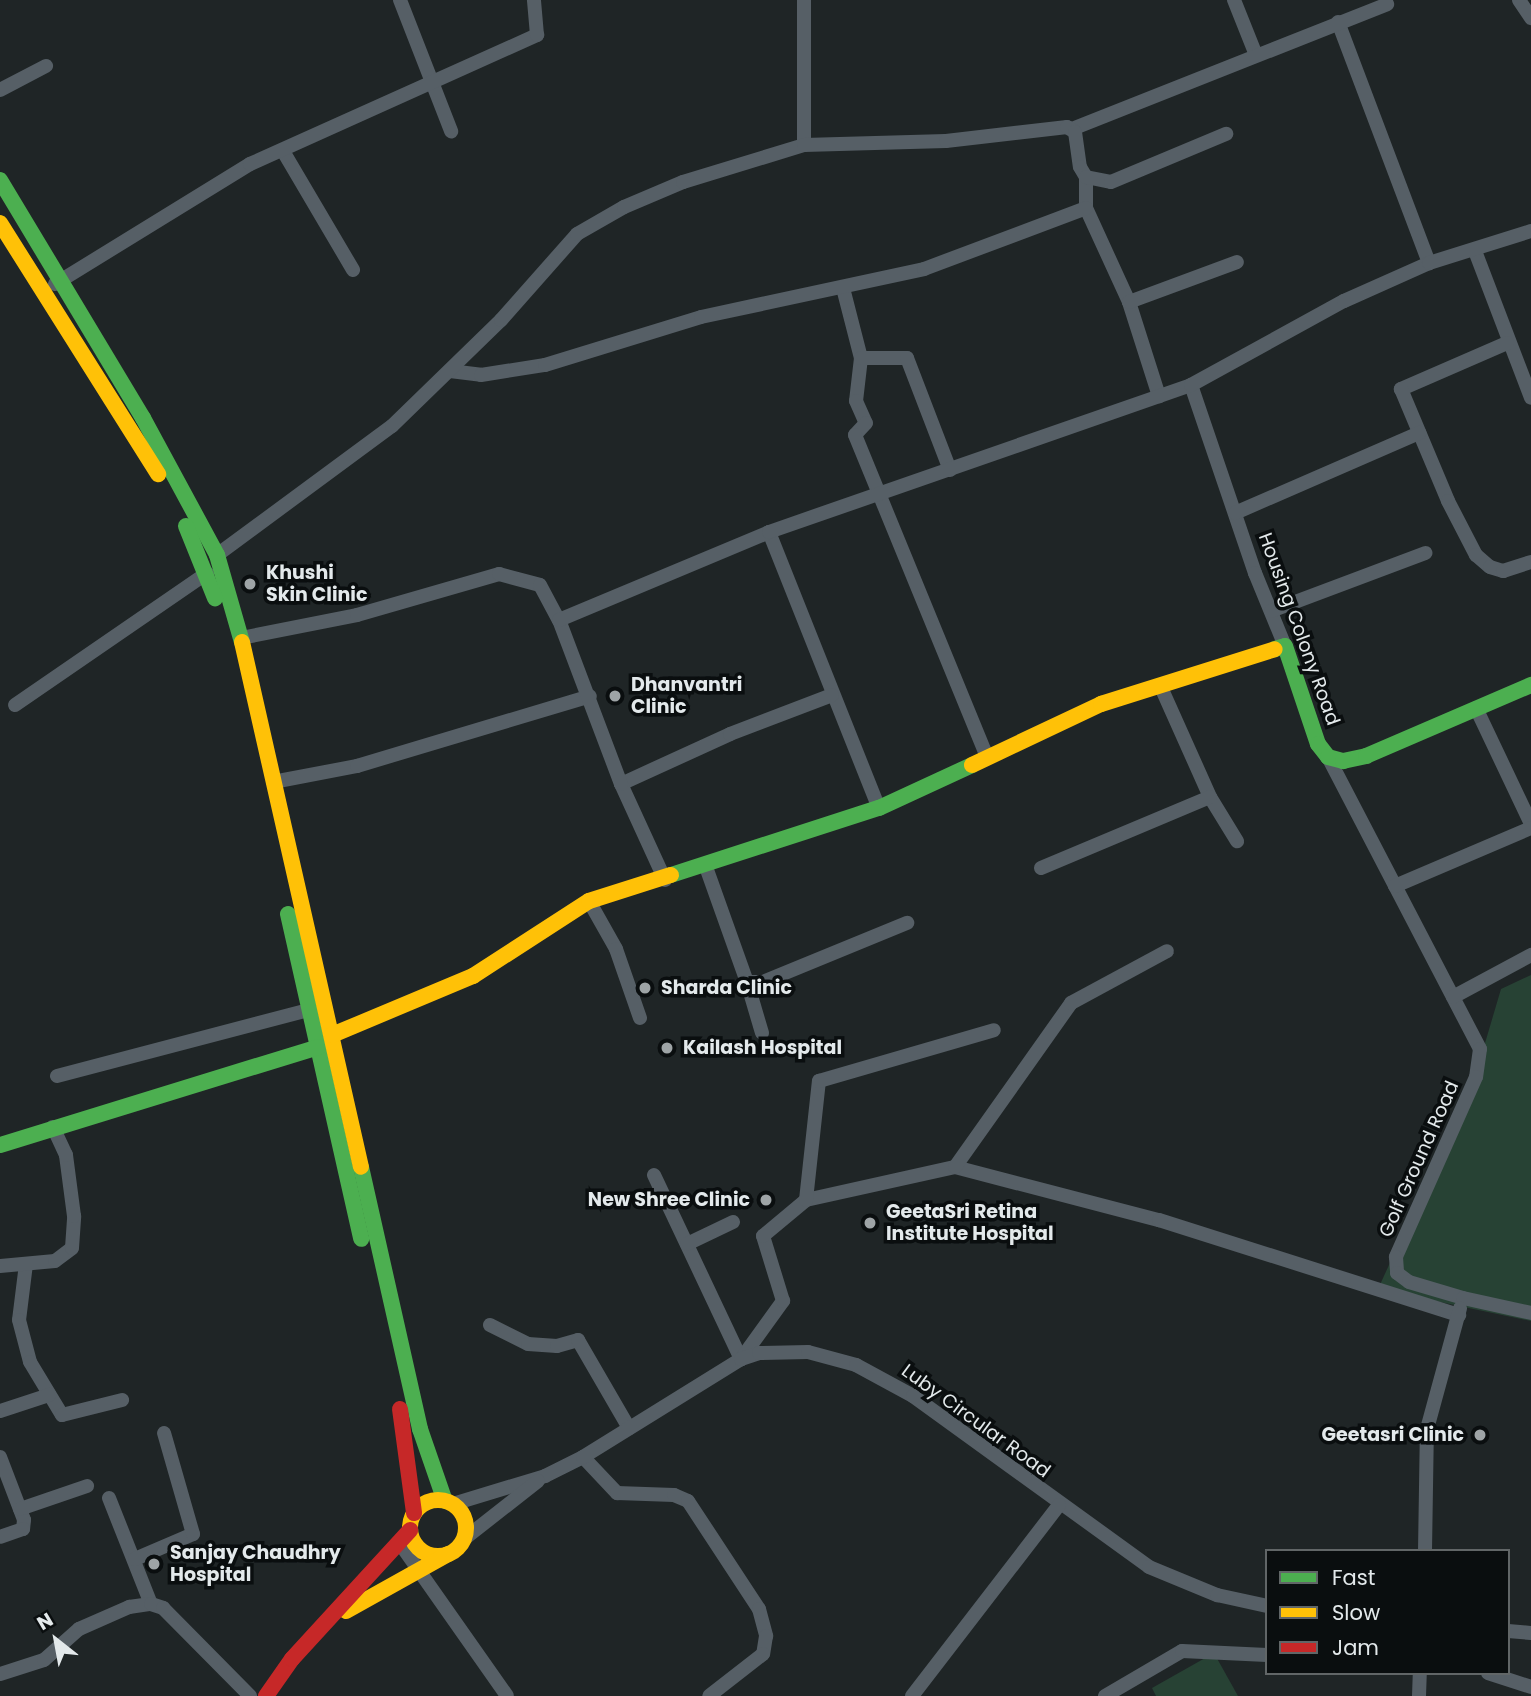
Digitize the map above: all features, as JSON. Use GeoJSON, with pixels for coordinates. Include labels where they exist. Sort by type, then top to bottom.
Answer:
{"type":"FeatureCollection","features":[{"type":"Feature","properties":{"kind":"main road"},"geometry":{"type":"LineString","coordinates":[[0,180],[144,418],[217,555],[241,638],[420,1429],[449,1503],[464,1516],[459,1545],[445,1555],[426,1553],[410,1530]]}},
{"type":"Feature","properties":{"kind":"main road"},"geometry":{"type":"LineString","coordinates":[[2,231],[154,468],[207,573],[227,642],[406,1437],[414,1513],[410,1530],[401,1545],[292,1659],[266,1696]]}},
{"type":"Feature","properties":{"kind":"main road"},"geometry":{"type":"LineString","coordinates":[[41,288],[59,278]]}},
{"type":"Feature","properties":{"kind":"main road"},"geometry":{"type":"LineString","coordinates":[[332,1035],[473,976],[589,901],[706,867],[879,808],[1101,704],[1285,646]]}},
{"type":"Feature","properties":{"kind":"main road","name":"Housing Colony Road"},"geometry":{"type":"LineString","coordinates":[[1285,646],[1318,744],[1328,757]]}},
{"type":"Feature","properties":{"kind":"main road"},"geometry":{"type":"LineString","coordinates":[[1328,757],[1343,761],[1366,756],[1531,685]]}},
{"type":"Feature","properties":{"kind":"main road"},"geometry":{"type":"LineString","coordinates":[[0,1145],[318,1047]]}},
{"type":"Feature","properties":{"kind":"main road"},"geometry":{"type":"LineString","coordinates":[[414,1513],[428,1502],[449,1503]]}},
{"type":"Feature","properties":{"kind":"main road"},"geometry":{"type":"LineString","coordinates":[[331,1619],[459,1545]]}},
{"type":"Feature","properties":{"kind":"street"},"geometry":{"type":"LineString","coordinates":[[400,0],[451,131]]}},
{"type":"Feature","properties":{"kind":"street"},"geometry":{"type":"LineString","coordinates":[[59,278],[250,164],[537,35],[534,0]]}},
{"type":"Feature","properties":{"kind":"street"},"geometry":{"type":"LineString","coordinates":[[804,0],[804,145]]}},
{"type":"Feature","properties":{"kind":"street"},"geometry":{"type":"LineString","coordinates":[[1234,0],[1256,55]]}},
{"type":"Feature","properties":{"kind":"street"},"geometry":{"type":"LineString","coordinates":[[1519,0],[1531,18]]}},
{"type":"Feature","properties":{"kind":"street"},"geometry":{"type":"LineString","coordinates":[[217,555],[392,426],[450,371],[576,234],[624,207],[683,182],[804,145],[946,141],[1072,129],[1387,4]]}},
{"type":"Feature","properties":{"kind":"street"},"geometry":{"type":"LineString","coordinates":[[1338,22],[1429,263]]}},
{"type":"Feature","properties":{"kind":"street"},"geometry":{"type":"LineString","coordinates":[[0,90],[46,66]]}},
{"type":"Feature","properties":{"kind":"street"},"geometry":{"type":"LineString","coordinates":[[1072,129],[1086,177],[1086,208],[1129,302],[1159,396]]}},
{"type":"Feature","properties":{"kind":"street"},"geometry":{"type":"LineString","coordinates":[[1086,177],[1111,183],[1226,134]]}},
{"type":"Feature","properties":{"kind":"street"},"geometry":{"type":"LineString","coordinates":[[284,151],[352,270]]}},
{"type":"Feature","properties":{"kind":"street"},"geometry":{"type":"LineString","coordinates":[[450,371],[481,375],[545,365],[701,317],[924,270],[1086,208]]}},
{"type":"Feature","properties":{"kind":"street"},"geometry":{"type":"LineString","coordinates":[[559,620],[769,532],[1191,384],[1344,301],[1429,263],[1475,251],[1531,231]]}},
{"type":"Feature","properties":{"kind":"street"},"geometry":{"type":"LineString","coordinates":[[1475,251],[1507,343],[1531,398]]}},
{"type":"Feature","properties":{"kind":"street"},"geometry":{"type":"LineString","coordinates":[[1129,302],[1237,262]]}},
{"type":"Feature","properties":{"kind":"street"},"geometry":{"type":"LineString","coordinates":[[843,288],[861,358],[856,401],[866,423],[855,435],[987,757]]}},
{"type":"Feature","properties":{"kind":"street"},"geometry":{"type":"LineString","coordinates":[[1507,343],[1401,388],[1476,555],[1490,567],[1503,571],[1531,562]]}},
{"type":"Feature","properties":{"kind":"street"},"geometry":{"type":"LineString","coordinates":[[861,358],[907,358],[950,470]]}},
{"type":"Feature","properties":{"kind":"street","name":"Housing Colony Road"},"geometry":{"type":"LineString","coordinates":[[1191,384],[1235,513],[1285,646]]}},
{"type":"Feature","properties":{"kind":"street"},"geometry":{"type":"LineString","coordinates":[[1235,513],[1419,433]]}},
{"type":"Feature","properties":{"kind":"street"},"geometry":{"type":"LineString","coordinates":[[769,532],[879,808]]}},
{"type":"Feature","properties":{"kind":"street"},"geometry":{"type":"LineString","coordinates":[[1271,611],[1424,554]]}},
{"type":"Feature","properties":{"kind":"street"},"geometry":{"type":"LineString","coordinates":[[15,705],[207,573]]}},
{"type":"Feature","properties":{"kind":"street"},"geometry":{"type":"LineString","coordinates":[[241,638],[357,615],[499,574],[540,585],[559,620],[590,696],[621,784],[664,880]]}},
{"type":"Feature","properties":{"kind":"street"},"geometry":{"type":"LineString","coordinates":[[1160,685],[1210,797],[1237,841]]}},
{"type":"Feature","properties":{"kind":"street"},"geometry":{"type":"LineString","coordinates":[[621,784],[730,734],[832,695]]}},
{"type":"Feature","properties":{"kind":"street"},"geometry":{"type":"LineString","coordinates":[[273,782],[357,766],[590,696]]}},
{"type":"Feature","properties":{"kind":"street"},"geometry":{"type":"LineString","coordinates":[[1395,886],[1531,826],[1476,708]]}},
{"type":"Feature","properties":{"kind":"street"},"geometry":{"type":"LineString","coordinates":[[1328,757],[1453,997],[1531,955]]}},
{"type":"Feature","properties":{"kind":"street"},"geometry":{"type":"LineString","coordinates":[[1041,868],[1210,797]]}},
{"type":"Feature","properties":{"kind":"street"},"geometry":{"type":"LineString","coordinates":[[706,867],[762,1033]]}},
{"type":"Feature","properties":{"kind":"street"},"geometry":{"type":"LineString","coordinates":[[589,901],[616,950],[640,1018]]}},
{"type":"Feature","properties":{"kind":"street"},"geometry":{"type":"LineString","coordinates":[[747,982],[763,982],[907,923]]}},
{"type":"Feature","properties":{"kind":"street"},"geometry":{"type":"LineString","coordinates":[[956,1167],[1071,1003],[1167,951]]}},
{"type":"Feature","properties":{"kind":"street","name":"Golf Ground Road"},"geometry":{"type":"LineString","coordinates":[[1453,997],[1480,1049],[1481,1061],[1396,1268],[1403,1279],[1463,1298],[1531,1313]]}},
{"type":"Feature","properties":{"kind":"street"},"geometry":{"type":"LineString","coordinates":[[57,1076],[309,1010]]}},
{"type":"Feature","properties":{"kind":"street"},"geometry":{"type":"LineString","coordinates":[[806,1200],[819,1081],[994,1030]]}},
{"type":"Feature","properties":{"kind":"street"},"geometry":{"type":"LineString","coordinates":[[0,1266],[55,1261],[72,1248],[74,1216],[66,1155],[53,1127]]}},
{"type":"Feature","properties":{"kind":"street"},"geometry":{"type":"LineString","coordinates":[[654,1175],[741,1359],[783,1301],[763,1236],[806,1200],[956,1167],[1159,1220],[1459,1315]]}},
{"type":"Feature","properties":{"kind":"street"},"geometry":{"type":"LineString","coordinates":[[687,1244],[733,1222]]}},
{"type":"Feature","properties":{"kind":"street"},"geometry":{"type":"LineString","coordinates":[[26,1264],[19,1320],[30,1362],[62,1415],[122,1400]]}},
{"type":"Feature","properties":{"kind":"street"},"geometry":{"type":"LineString","coordinates":[[1425,1549],[1427,1429],[1463,1298]]}},
{"type":"Feature","properties":{"kind":"street"},"geometry":{"type":"LineString","coordinates":[[490,1325],[528,1344],[557,1346],[578,1340],[629,1428]]}},
{"type":"Feature","properties":{"kind":"street","name":"Luby Circular Road"},"geometry":{"type":"LineString","coordinates":[[449,1503],[545,1476],[583,1457],[741,1359],[760,1353],[808,1352],[856,1365],[913,1396],[1118,1548],[1169,1577],[1217,1595],[1265,1606]]}},
{"type":"Feature","properties":{"kind":"street"},"geometry":{"type":"LineString","coordinates":[[0,1411],[49,1395]]}},
{"type":"Feature","properties":{"kind":"street"},"geometry":{"type":"LineString","coordinates":[[135,1559],[193,1534],[164,1433]]}},
{"type":"Feature","properties":{"kind":"street"},"geometry":{"type":"LineString","coordinates":[[0,1457],[20,1509],[23,1529],[0,1537]]}},
{"type":"Feature","properties":{"kind":"street"},"geometry":{"type":"LineString","coordinates":[[583,1457],[617,1493],[674,1495],[688,1501],[759,1609],[766,1636],[763,1654],[709,1696]]}},
{"type":"Feature","properties":{"kind":"street","name":"Luby Circular Road"},"geometry":{"type":"LineString","coordinates":[[459,1545],[545,1476]]}},
{"type":"Feature","properties":{"kind":"street"},"geometry":{"type":"LineString","coordinates":[[20,1509],[87,1486]]}},
{"type":"Feature","properties":{"kind":"street"},"geometry":{"type":"LineString","coordinates":[[108,1498],[135,1559],[150,1604]]}},
{"type":"Feature","properties":{"kind":"street"},"geometry":{"type":"LineString","coordinates":[[912,1696],[1059,1505]]}},
{"type":"Feature","properties":{"kind":"street"},"geometry":{"type":"LineString","coordinates":[[401,1545],[421,1569],[506,1696]]}},
{"type":"Feature","properties":{"kind":"street"},"geometry":{"type":"LineString","coordinates":[[0,1674],[44,1660],[79,1629],[129,1607],[150,1604],[163,1608],[250,1696]]}},
{"type":"Feature","properties":{"kind":"street"},"geometry":{"type":"LineString","coordinates":[[1510,1631],[1531,1633]]}},
{"type":"Feature","properties":{"kind":"street"},"geometry":{"type":"LineString","coordinates":[[1105,1696],[1182,1651],[1265,1655]]}},
{"type":"Feature","properties":{"kind":"street"},"geometry":{"type":"LineString","coordinates":[[1419,1696],[1420,1675]]}},
{"type":"Feature","properties":{"kind":"street"},"geometry":{"type":"LineString","coordinates":[[1494,1675],[1531,1687]]}},
{"type":"Feature","properties":{"kind":"green space"},"geometry":{"type":"Polygon","coordinates":[[[1531,975],[1531,1321],[1378,1289],[1475,1077],[1501,989],[1531,975]]]}},
{"type":"Feature","properties":{"kind":"green space"},"geometry":{"type":"Polygon","coordinates":[[[1214,1653],[1238,1696],[1156,1696],[1152,1688],[1214,1653]]]}},
{"type":"Feature","properties":{"kind":"traffic: fast"},"geometry":{"type":"LineString","coordinates":[[0,180],[143,418],[217,555],[242,642]]}},
{"type":"Feature","properties":{"kind":"traffic: fast"},"geometry":{"type":"LineString","coordinates":[[186,526],[215,598]]}},
{"type":"Feature","properties":{"kind":"traffic: fast"},"geometry":{"type":"LineString","coordinates":[[1275,649],[1285,646],[1318,744],[1328,757],[1343,761],[1366,756],[1531,685]]}},
{"type":"Feature","properties":{"kind":"traffic: fast"},"geometry":{"type":"LineString","coordinates":[[671,875],[879,808],[972,765]]}},
{"type":"Feature","properties":{"kind":"traffic: fast"},"geometry":{"type":"LineString","coordinates":[[288,914],[361,1239]]}},
{"type":"Feature","properties":{"kind":"traffic: fast"},"geometry":{"type":"LineString","coordinates":[[0,1145],[318,1047]]}},
{"type":"Feature","properties":{"kind":"traffic: fast"},"geometry":{"type":"LineString","coordinates":[[361,1167],[420,1429],[445,1501]]}},
{"type":"Feature","properties":{"kind":"traffic: slow"},"geometry":{"type":"LineString","coordinates":[[0,223],[158,474]]}},
{"type":"Feature","properties":{"kind":"traffic: slow"},"geometry":{"type":"LineString","coordinates":[[242,642],[361,1167]]}},
{"type":"Feature","properties":{"kind":"traffic: slow"},"geometry":{"type":"LineString","coordinates":[[972,765],[1101,704],[1275,649]]}},
{"type":"Feature","properties":{"kind":"traffic: slow"},"geometry":{"type":"LineString","coordinates":[[332,1035],[473,976],[589,901],[671,875]]}},
{"type":"Feature","properties":{"kind":"traffic: slow"},"geometry":{"type":"LineString","coordinates":[[438,1500],[449,1502],[458,1508],[464,1517],[466,1528],[464,1539],[458,1548],[449,1554],[438,1556],[427,1554],[418,1548],[412,1539],[410,1528],[412,1517],[418,1508],[427,1502],[438,1500]]}},
{"type":"Feature","properties":{"kind":"traffic: slow"},"geometry":{"type":"LineString","coordinates":[[346,1611],[448,1554]]}},
{"type":"Feature","properties":{"kind":"traffic: jam"},"geometry":{"type":"LineString","coordinates":[[400,1409],[414,1513]]}},
{"type":"Feature","properties":{"kind":"traffic: jam"},"geometry":{"type":"LineString","coordinates":[[266,1696],[292,1659],[410,1530]]}},
{"type":"Feature","properties":{"kind":"place","name":"Khushi Skin Clinic"},"geometry":{"type":"Point","coordinates":[250,584]}},
{"type":"Feature","properties":{"kind":"place","name":"Dhanvantri Clinic"},"geometry":{"type":"Point","coordinates":[615,696]}},
{"type":"Feature","properties":{"kind":"place","name":"Sharda Clinic"},"geometry":{"type":"Point","coordinates":[645,988]}},
{"type":"Feature","properties":{"kind":"place","name":"Kailash Hospital"},"geometry":{"type":"Point","coordinates":[667,1048]}},
{"type":"Feature","properties":{"kind":"place","name":"New Shree Clinic"},"geometry":{"type":"Point","coordinates":[766,1200]}},
{"type":"Feature","properties":{"kind":"place","name":"GeetaSri Retina Institute Hospital"},"geometry":{"type":"Point","coordinates":[870,1223]}},
{"type":"Feature","properties":{"kind":"place","name":"Geetasri Clinic"},"geometry":{"type":"Point","coordinates":[1480,1435]}},
{"type":"Feature","properties":{"kind":"place","name":"Sanjay Chaudhry Hospital"},"geometry":{"type":"Point","coordinates":[154,1564]}}]}
